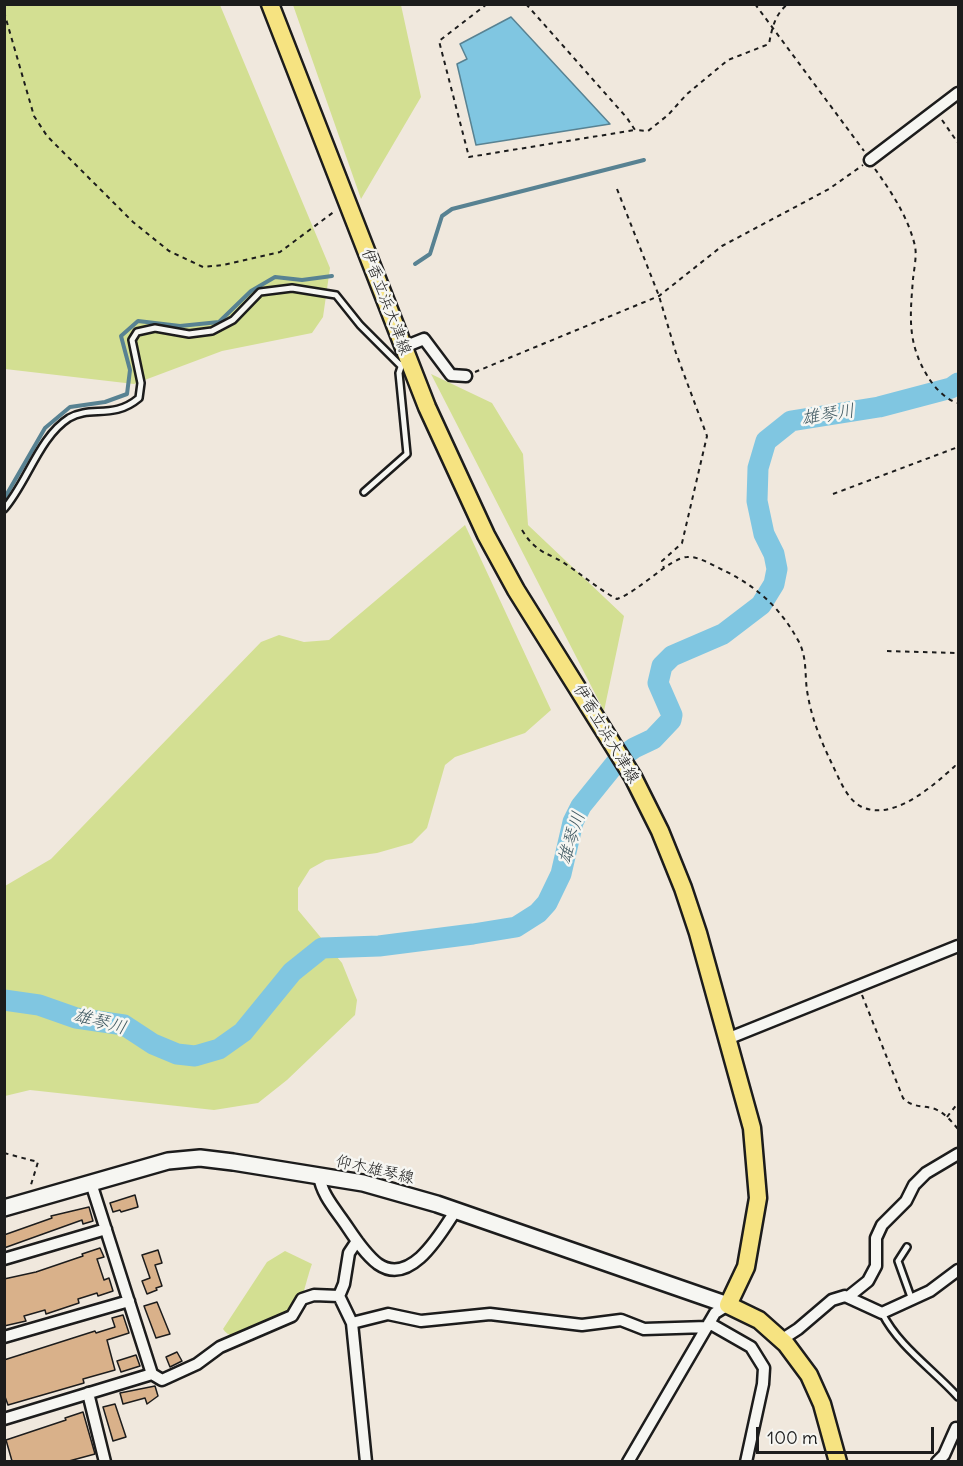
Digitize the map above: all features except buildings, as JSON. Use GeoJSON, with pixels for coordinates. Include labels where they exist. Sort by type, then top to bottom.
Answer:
{"type":"FeatureCollection","features":[{"type":"Feature","properties":{"kind":"main road","name":"伊香立浜大津線"},"geometry":{"type":"LineString","coordinates":[[270,4],[404,356],[486,535],[516,590],[633,777],[660,831],[683,888],[698,933],[752,1128],[758,1198],[746,1267],[728,1305]]}},
{"type":"Feature","properties":{"kind":"main road","name":"仰木雄琴線"},"geometry":{"type":"LineString","coordinates":[[4,1208],[168,1161],[200,1158],[363,1183],[456,1210],[728,1305]]}},
{"type":"Feature","properties":{"kind":"main road"},"geometry":{"type":"LineString","coordinates":[[728,1305],[759,1320],[781,1340],[809,1375],[822,1404],[838,1461]]}},
{"type":"Feature","properties":{"kind":"street"},"geometry":{"type":"LineString","coordinates":[[870,160],[958,93]]}},
{"type":"Feature","properties":{"kind":"street"},"geometry":{"type":"LineString","coordinates":[[404,356],[424,339],[451,375],[466,376]]}},
{"type":"Feature","properties":{"kind":"street"},"geometry":{"type":"LineString","coordinates":[[727,1039],[958,946]]}},
{"type":"Feature","properties":{"kind":"street"},"geometry":{"type":"LineString","coordinates":[[848,1297],[868,1281],[876,1266],[876,1239],[882,1225],[906,1202],[914,1185],[927,1173],[958,1154]]}},
{"type":"Feature","properties":{"kind":"street"},"geometry":{"type":"LineString","coordinates":[[319,1176],[321,1189],[357,1242],[377,1263],[389,1269],[407,1268],[422,1256],[438,1239],[456,1210]]}},
{"type":"Feature","properties":{"kind":"street"},"geometry":{"type":"LineString","coordinates":[[91,1183],[152,1374],[162,1380],[197,1364],[220,1347],[291,1316],[302,1299],[314,1295],[339,1296]]}},
{"type":"Feature","properties":{"kind":"street"},"geometry":{"type":"LineString","coordinates":[[4,1259],[106,1229]]}},
{"type":"Feature","properties":{"kind":"street"},"geometry":{"type":"LineString","coordinates":[[357,1242],[349,1253],[344,1284],[339,1296],[352,1323],[366,1461]]}},
{"type":"Feature","properties":{"kind":"street"},"geometry":{"type":"LineString","coordinates":[[781,1340],[798,1329],[832,1300],[845,1296],[882,1313],[930,1292],[958,1270]]}},
{"type":"Feature","properties":{"kind":"street"},"geometry":{"type":"LineString","coordinates":[[4,1337],[129,1301]]}},
{"type":"Feature","properties":{"kind":"street"},"geometry":{"type":"LineString","coordinates":[[628,1461],[715,1313],[728,1305]]}},
{"type":"Feature","properties":{"kind":"street"},"geometry":{"type":"LineString","coordinates":[[352,1323],[388,1314],[421,1321],[490,1314],[582,1325],[621,1320],[644,1329],[708,1325],[751,1347],[764,1368],[763,1384],[746,1461]]}},
{"type":"Feature","properties":{"kind":"street"},"geometry":{"type":"LineString","coordinates":[[4,1419],[152,1374]]}},
{"type":"Feature","properties":{"kind":"street"},"geometry":{"type":"LineString","coordinates":[[88,1393],[105,1461]]}},
{"type":"Feature","properties":{"kind":"street"},"geometry":{"type":"LineString","coordinates":[[937,1461],[945,1455],[956,1428]]}},
{"type":"Feature","properties":{"kind":"lane"},"geometry":{"type":"LineString","coordinates":[[4,509],[53,432],[70,417],[92,412],[112,412],[129,406],[139,398],[141,383],[132,340],[137,332],[155,328],[189,334],[212,331],[233,320],[260,292],[292,288],[336,295],[360,325],[404,356],[399,373],[407,454],[364,492]]}},
{"type":"Feature","properties":{"kind":"lane"},"geometry":{"type":"LineString","coordinates":[[907,1247],[898,1261],[912,1300]]}},
{"type":"Feature","properties":{"kind":"lane"},"geometry":{"type":"LineString","coordinates":[[882,1313],[887,1323],[913,1352],[958,1397]]}},
{"type":"Feature","properties":{"kind":"path"},"geometry":{"type":"LineString","coordinates":[[487,4],[439,41],[470,157],[635,130],[648,131],[668,116],[687,94],[728,60],[769,44],[772,27],[780,10],[788,4]]}},
{"type":"Feature","properties":{"kind":"path"},"geometry":{"type":"LineString","coordinates":[[526,4],[627,118],[635,130]]}},
{"type":"Feature","properties":{"kind":"path"},"geometry":{"type":"LineString","coordinates":[[755,4],[870,160],[899,205],[916,249],[910,320],[913,346],[919,362],[932,383],[958,404]]}},
{"type":"Feature","properties":{"kind":"path"},"geometry":{"type":"LineString","coordinates":[[4,12],[34,116],[47,136],[133,222],[170,250],[203,267],[223,265],[280,252],[346,202]]}},
{"type":"Feature","properties":{"kind":"path"},"geometry":{"type":"LineString","coordinates":[[936,110],[958,143]]}},
{"type":"Feature","properties":{"kind":"path"},"geometry":{"type":"LineString","coordinates":[[466,376],[659,296],[722,246],[829,189],[870,160]]}},
{"type":"Feature","properties":{"kind":"path"},"geometry":{"type":"LineString","coordinates":[[617,189],[659,296],[676,353],[707,436],[682,543],[662,561],[664,569]]}},
{"type":"Feature","properties":{"kind":"path"},"geometry":{"type":"LineString","coordinates":[[833,494],[958,447]]}},
{"type":"Feature","properties":{"kind":"path"},"geometry":{"type":"LineString","coordinates":[[522,530],[529,541],[540,551],[569,566],[617,599],[628,595],[685,557],[695,558],[743,580],[769,599],[800,645],[806,667],[807,693],[812,715],[825,750],[848,795],[859,806],[877,810],[895,807],[915,798],[958,766]]}},
{"type":"Feature","properties":{"kind":"path"},"geometry":{"type":"LineString","coordinates":[[887,651],[958,653]]}},
{"type":"Feature","properties":{"kind":"path"},"geometry":{"type":"LineString","coordinates":[[859,986],[903,1098],[909,1105],[937,1110],[958,1129]]}},
{"type":"Feature","properties":{"kind":"path"},"geometry":{"type":"LineString","coordinates":[[947,1117],[958,1103]]}},
{"type":"Feature","properties":{"kind":"path"},"geometry":{"type":"LineString","coordinates":[[4,1153],[38,1162],[25,1202]]}},
{"type":"Feature","properties":{"kind":"green space"},"geometry":{"type":"Polygon","coordinates":[[[5,5],[220,5],[330,268],[323,317],[312,333],[222,351],[134,384],[5,369],[5,5]]]}},
{"type":"Feature","properties":{"kind":"green space"},"geometry":{"type":"Polygon","coordinates":[[[293,5],[401,5],[421,97],[361,199],[293,5]]]}},
{"type":"Feature","properties":{"kind":"green space"},"geometry":{"type":"Polygon","coordinates":[[[431,374],[492,403],[523,454],[528,525],[624,616],[604,711],[431,374]]]}},
{"type":"Feature","properties":{"kind":"green space"},"geometry":{"type":"Polygon","coordinates":[[[465,525],[551,710],[525,733],[455,757],[445,765],[427,828],[412,843],[377,853],[326,860],[310,869],[298,888],[298,910],[342,963],[357,1000],[355,1015],[287,1080],[258,1103],[214,1110],[30,1090],[5,1096],[5,886],[51,859],[261,642],[279,635],[304,642],[329,640],[465,525]]]}},
{"type":"Feature","properties":{"kind":"green space"},"geometry":{"type":"Polygon","coordinates":[[[285,1251],[312,1264],[297,1310],[288,1320],[270,1332],[249,1338],[230,1335],[223,1329],[267,1262],[285,1251]]]}},
{"type":"Feature","properties":{"kind":"water"},"geometry":{"type":"Polygon","coordinates":[[[511,17],[610,124],[476,145],[457,64],[467,59],[460,44],[511,17]]]}},
{"type":"Feature","properties":{"kind":"waterway"},"geometry":{"type":"LineString","coordinates":[[415,264],[430,254],[442,216],[452,209],[644,160]]}},
{"type":"Feature","properties":{"kind":"waterway"},"geometry":{"type":"LineString","coordinates":[[4,499],[45,428],[70,407],[105,402],[127,394],[130,370],[121,336],[138,321],[180,326],[219,322],[251,291],[275,277],[302,280],[332,276]]}},
{"type":"Feature","properties":{"kind":"waterway","name":"雄琴川"},"geometry":{"type":"LineString","coordinates":[[4,1000],[39,1005],[76,1018],[124,1025],[153,1044],[177,1054],[195,1056],[219,1049],[243,1032],[292,972],[322,948],[379,946],[473,934],[516,927],[538,913],[547,903],[561,874],[573,822],[581,806],[619,759],[634,748],[653,739],[671,720],[672,715],[658,683],[662,666],[672,656],[723,634],[761,605],[774,584],[777,569],[774,554],[764,534],[757,501],[758,468],[766,441],[791,421],[879,407],[951,388],[958,383]]}}]}
